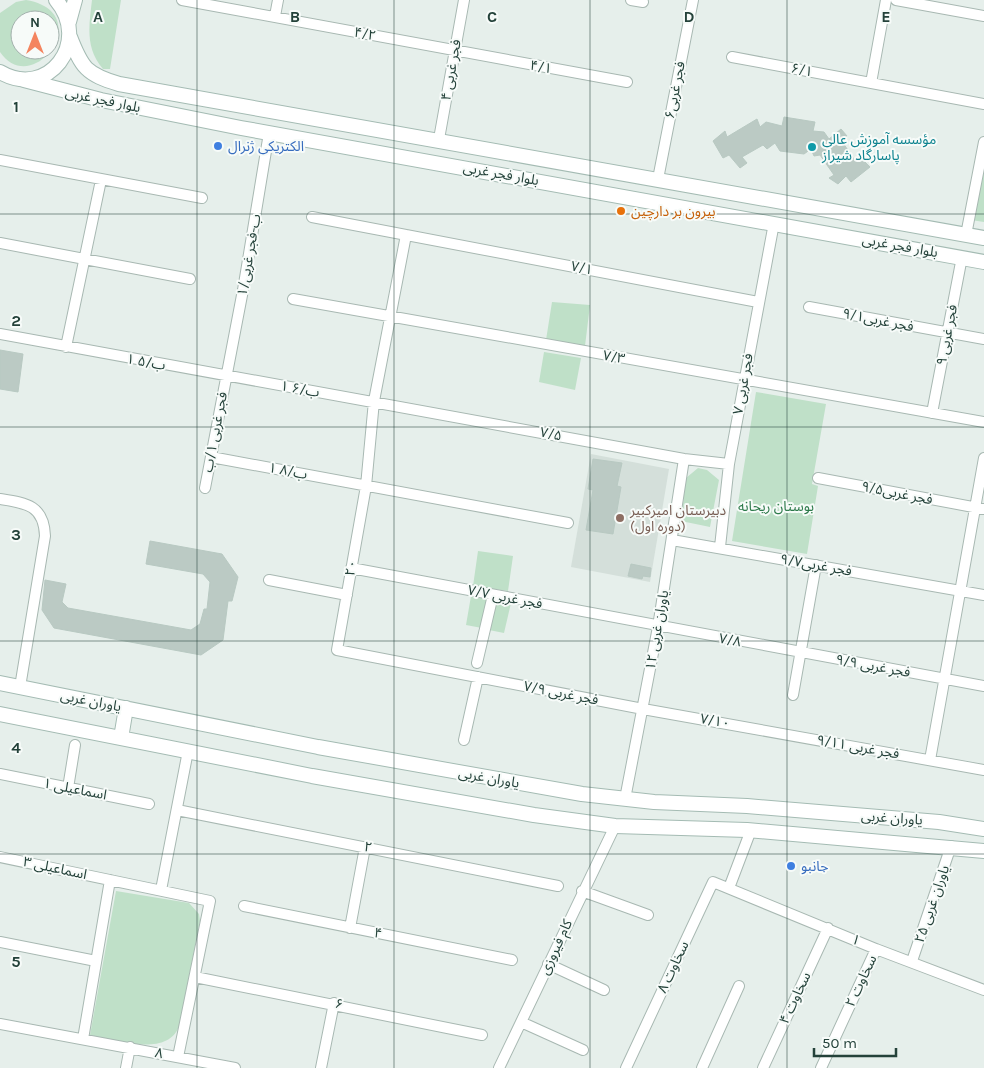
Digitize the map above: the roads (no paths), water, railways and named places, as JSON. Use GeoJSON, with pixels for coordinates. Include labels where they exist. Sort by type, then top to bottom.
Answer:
{"type":"FeatureCollection","features":[{"type":"Feature","properties":{"kind":"main road"},"geometry":{"type":"LineString","coordinates":[[20,79],[35,78],[54,68],[67,51],[70,37],[69,22],[64,9],[56,0]]}},
{"type":"Feature","properties":{"kind":"main road"},"geometry":{"type":"LineString","coordinates":[[69,22],[75,0]]}},
{"type":"Feature","properties":{"kind":"main road","name":"بلوار فجر غربی"},"geometry":{"type":"LineString","coordinates":[[70,37],[78,57],[94,76],[119,84],[439,139],[984,238]]}},
{"type":"Feature","properties":{"kind":"main road","name":"بلوار فجر غربی"},"geometry":{"type":"LineString","coordinates":[[2,74],[90,98],[269,133],[984,262]]}},
{"type":"Feature","properties":{"kind":"main road"},"geometry":{"type":"LineString","coordinates":[[90,98],[86,93],[86,82],[94,76]]}},
{"type":"Feature","properties":{"kind":"main road"},"geometry":{"type":"LineString","coordinates":[[875,242],[879,219]]}},
{"type":"Feature","properties":{"kind":"main road","name":"یاوران غربی"},"geometry":{"type":"LineString","coordinates":[[0,682],[450,771],[625,799],[747,806],[939,822],[984,829]]}},
{"type":"Feature","properties":{"kind":"main road"},"geometry":{"type":"LineString","coordinates":[[121,738],[126,708]]}},
{"type":"Feature","properties":{"kind":"main road","name":"یاوران غربی"},"geometry":{"type":"LineString","coordinates":[[0,714],[351,782],[534,815],[614,826],[751,830],[984,850]]}},
{"type":"Feature","properties":{"kind":"main road"},"geometry":{"type":"LineString","coordinates":[[823,836],[825,813]]}},
{"type":"Feature","properties":{"kind":"street","name":"۴/۲"},"geometry":{"type":"LineString","coordinates":[[182,0],[275,16],[454,52]]}},
{"type":"Feature","properties":{"kind":"street"},"geometry":{"type":"LineString","coordinates":[[275,16],[278,0]]}},
{"type":"Feature","properties":{"kind":"street","name":"۴ فجر غربی"},"geometry":{"type":"LineString","coordinates":[[439,139],[464,0]]}},
{"type":"Feature","properties":{"kind":"street"},"geometry":{"type":"LineString","coordinates":[[631,0],[643,2]]}},
{"type":"Feature","properties":{"kind":"street","name":"فجر غربی۶"},"geometry":{"type":"LineString","coordinates":[[658,179],[693,0]]}},
{"type":"Feature","properties":{"kind":"street"},"geometry":{"type":"LineString","coordinates":[[871,83],[886,0]]}},
{"type":"Feature","properties":{"kind":"street"},"geometry":{"type":"LineString","coordinates":[[896,0],[984,16]]}},
{"type":"Feature","properties":{"kind":"street","name":"۴/۱"},"geometry":{"type":"LineString","coordinates":[[454,52],[627,82]]}},
{"type":"Feature","properties":{"kind":"street","name":"۶/۱"},"geometry":{"type":"LineString","coordinates":[[732,57],[984,104]]}},
{"type":"Feature","properties":{"kind":"street","name":"۱/ب-فجر غربی"},"geometry":{"type":"LineString","coordinates":[[226,376],[269,133]]}},
{"type":"Feature","properties":{"kind":"street"},"geometry":{"type":"LineString","coordinates":[[966,235],[984,142]]}},
{"type":"Feature","properties":{"kind":"street"},"geometry":{"type":"LineString","coordinates":[[0,160],[202,198]]}},
{"type":"Feature","properties":{"kind":"street"},"geometry":{"type":"LineString","coordinates":[[0,334],[66,347],[101,180]]}},
{"type":"Feature","properties":{"kind":"street","name":"۷/۱"},"geometry":{"type":"LineString","coordinates":[[312,217],[758,302]]}},
{"type":"Feature","properties":{"kind":"street","name":"۷ فجر غربی"},"geometry":{"type":"LineString","coordinates":[[720,547],[729,464],[774,223]]}},
{"type":"Feature","properties":{"kind":"street","name":"۲۰"},"geometry":{"type":"LineString","coordinates":[[337,650],[366,486],[374,401],[406,236]]}},
{"type":"Feature","properties":{"kind":"street"},"geometry":{"type":"LineString","coordinates":[[0,243],[190,279]]}},
{"type":"Feature","properties":{"kind":"street","name":"۹ فجر غربی"},"geometry":{"type":"LineString","coordinates":[[932,413],[962,257]]}},
{"type":"Feature","properties":{"kind":"street","name":"۷/۳"},"geometry":{"type":"LineString","coordinates":[[293,300],[984,422]]}},
{"type":"Feature","properties":{"kind":"street","name":"فجر غربی۹/۱"},"geometry":{"type":"LineString","coordinates":[[808,307],[984,339]]}},
{"type":"Feature","properties":{"kind":"street","name":"۱ ب/۵"},"geometry":{"type":"LineString","coordinates":[[66,347],[226,376]]}},
{"type":"Feature","properties":{"kind":"street","name":"۱ ب/۶"},"geometry":{"type":"LineString","coordinates":[[226,376],[374,401]]}},
{"type":"Feature","properties":{"kind":"street","name":"فجر غربی ۱/ب"},"geometry":{"type":"LineString","coordinates":[[205,488],[226,376]]}},
{"type":"Feature","properties":{"kind":"street","name":"۷/۵"},"geometry":{"type":"LineString","coordinates":[[374,401],[684,459],[729,464]]}},
{"type":"Feature","properties":{"kind":"street","name":"۱ ب/۸"},"geometry":{"type":"LineString","coordinates":[[211,456],[568,523]]}},
{"type":"Feature","properties":{"kind":"street"},"geometry":{"type":"LineString","coordinates":[[930,760],[960,591],[980,508],[984,458]]}},
{"type":"Feature","properties":{"kind":"street","name":"۱۲ یاوران غربی"},"geometry":{"type":"LineString","coordinates":[[625,799],[658,627],[684,459]]}},
{"type":"Feature","properties":{"kind":"street","name":"فجر غربی۹/۵"},"geometry":{"type":"LineString","coordinates":[[818,478],[980,508]]}},
{"type":"Feature","properties":{"kind":"street"},"geometry":{"type":"LineString","coordinates":[[0,499],[22,502],[33,507],[45,522],[45,536],[20,687]]}},
{"type":"Feature","properties":{"kind":"street","name":"فجر غربی۹/۷"},"geometry":{"type":"LineString","coordinates":[[672,540],[984,595]]}},
{"type":"Feature","properties":{"kind":"street"},"geometry":{"type":"LineString","coordinates":[[793,695],[816,565]]}},
{"type":"Feature","properties":{"kind":"street","name":"۷/۷ فجر غربی"},"geometry":{"type":"LineString","coordinates":[[351,568],[658,627]]}},
{"type":"Feature","properties":{"kind":"street"},"geometry":{"type":"LineString","coordinates":[[269,580],[347,595]]}},
{"type":"Feature","properties":{"kind":"street"},"geometry":{"type":"LineString","coordinates":[[478,663],[493,595]]}},
{"type":"Feature","properties":{"kind":"street","name":"۷/۸"},"geometry":{"type":"LineString","coordinates":[[658,627],[801,653]]}},
{"type":"Feature","properties":{"kind":"street","name":"۷/۹ فجر غربی"},"geometry":{"type":"LineString","coordinates":[[337,650],[643,708]]}},
{"type":"Feature","properties":{"kind":"street","name":"۹/۹ فجر غربی"},"geometry":{"type":"LineString","coordinates":[[801,653],[984,686]]}},
{"type":"Feature","properties":{"kind":"street"},"geometry":{"type":"LineString","coordinates":[[464,740],[478,677]]}},
{"type":"Feature","properties":{"kind":"street","name":"۷/۱۰"},"geometry":{"type":"LineString","coordinates":[[643,708],[787,734]]}},
{"type":"Feature","properties":{"kind":"street","name":"۹/۱۱ فجر غربی"},"geometry":{"type":"LineString","coordinates":[[787,734],[984,770]]}},
{"type":"Feature","properties":{"kind":"street"},"geometry":{"type":"LineString","coordinates":[[68,788],[75,745]]}},
{"type":"Feature","properties":{"kind":"street"},"geometry":{"type":"LineString","coordinates":[[161,890],[188,751]]}},
{"type":"Feature","properties":{"kind":"street","name":"اسماعیلی ۱"},"geometry":{"type":"LineString","coordinates":[[0,774],[149,804]]}},
{"type":"Feature","properties":{"kind":"street","name":"۲"},"geometry":{"type":"LineString","coordinates":[[177,810],[558,886]]}},
{"type":"Feature","properties":{"kind":"street","name":"کام فیروزی"},"geometry":{"type":"LineString","coordinates":[[499,1068],[614,826]]}},
{"type":"Feature","properties":{"kind":"street"},"geometry":{"type":"LineString","coordinates":[[729,888],[751,830]]}},
{"type":"Feature","properties":{"kind":"street","name":"یاوران غربی ۲۵"},"geometry":{"type":"LineString","coordinates":[[912,961],[951,846]]}},
{"type":"Feature","properties":{"kind":"street"},"geometry":{"type":"LineString","coordinates":[[350,928],[365,847]]}},
{"type":"Feature","properties":{"kind":"street","name":"اسماعیلی ۳"},"geometry":{"type":"LineString","coordinates":[[0,856],[210,901],[195,977]]}},
{"type":"Feature","properties":{"kind":"street"},"geometry":{"type":"LineString","coordinates":[[83,1039],[110,880]]}},
{"type":"Feature","properties":{"kind":"street","name":"سخاوت ۸"},"geometry":{"type":"LineString","coordinates":[[626,1068],[713,882],[729,888]]}},
{"type":"Feature","properties":{"kind":"street","name":"۱"},"geometry":{"type":"LineString","coordinates":[[729,888],[876,949],[912,961],[984,990]]}},
{"type":"Feature","properties":{"kind":"street"},"geometry":{"type":"LineString","coordinates":[[582,891],[648,915]]}},
{"type":"Feature","properties":{"kind":"street","name":"۴"},"geometry":{"type":"LineString","coordinates":[[244,906],[512,960]]}},
{"type":"Feature","properties":{"kind":"street","name":"سخاوت ۴"},"geometry":{"type":"LineString","coordinates":[[762,1068],[828,928]]}},
{"type":"Feature","properties":{"kind":"street"},"geometry":{"type":"LineString","coordinates":[[0,942],[96,961]]}},
{"type":"Feature","properties":{"kind":"street","name":"سخاوت ۲"},"geometry":{"type":"LineString","coordinates":[[821,1068],[876,949]]}},
{"type":"Feature","properties":{"kind":"street"},"geometry":{"type":"LineString","coordinates":[[548,964],[604,990]]}},
{"type":"Feature","properties":{"kind":"street"},"geometry":{"type":"LineString","coordinates":[[178,1057],[195,977]]}},
{"type":"Feature","properties":{"kind":"street","name":"۶"},"geometry":{"type":"LineString","coordinates":[[195,977],[334,1003],[482,1035]]}},
{"type":"Feature","properties":{"kind":"street"},"geometry":{"type":"LineString","coordinates":[[702,1068],[739,986]]}},
{"type":"Feature","properties":{"kind":"street"},"geometry":{"type":"LineString","coordinates":[[321,1068],[334,1003]]}},
{"type":"Feature","properties":{"kind":"street"},"geometry":{"type":"LineString","coordinates":[[521,1022],[583,1050]]}},
{"type":"Feature","properties":{"kind":"street","name":"۸"},"geometry":{"type":"LineString","coordinates":[[0,1024],[235,1068]]}},
{"type":"Feature","properties":{"kind":"street"},"geometry":{"type":"LineString","coordinates":[[126,1068],[130,1047]]}},
{"type":"Feature","properties":{"kind":"place","name":"الکتریکی ژنرال"},"geometry":{"type":"Point","coordinates":[218,146]}},
{"type":"Feature","properties":{"kind":"place","name":"مؤسسه آموزش عالی پاسارگاد شیراز"},"geometry":{"type":"Point","coordinates":[812,147]}},
{"type":"Feature","properties":{"kind":"place","name":"بیرون بر دارچین"},"geometry":{"type":"Point","coordinates":[621,211]}},
{"type":"Feature","properties":{"kind":"place","name":"دبیرستان امیرکبیر (دوره اول)"},"geometry":{"type":"Point","coordinates":[620,518]}},
{"type":"Feature","properties":{"kind":"place","name":"جانبو"},"geometry":{"type":"Point","coordinates":[791,866]}},
{"type":"Feature","properties":{"kind":"park label","name":"بوستان ریحانه"},"geometry":{"type":"Point","coordinates":[776,506]}}]}
